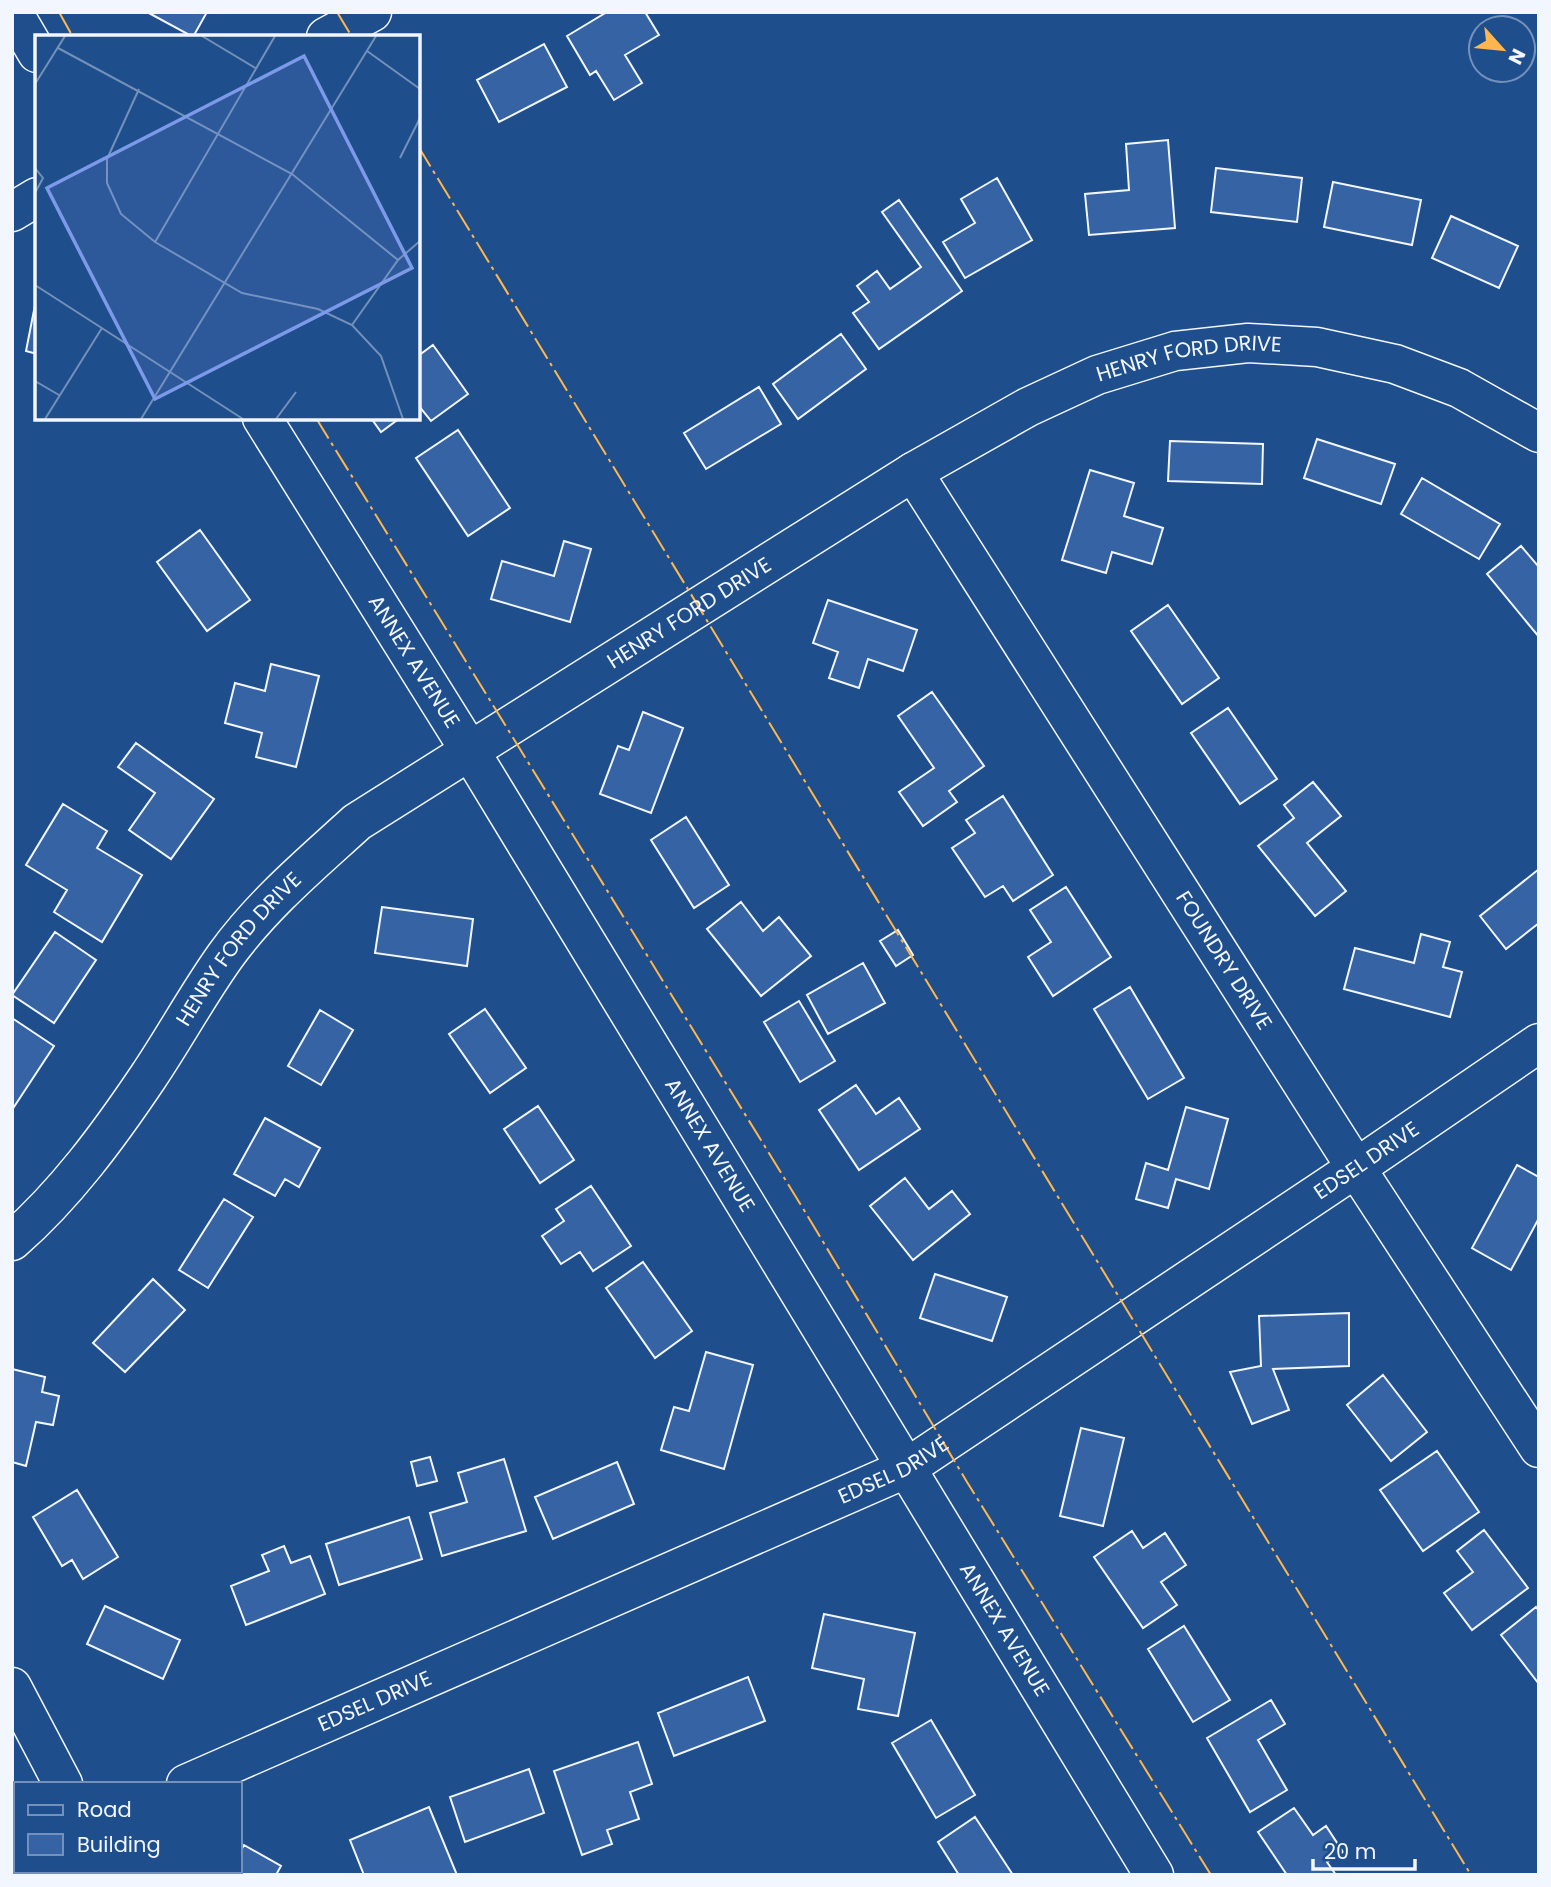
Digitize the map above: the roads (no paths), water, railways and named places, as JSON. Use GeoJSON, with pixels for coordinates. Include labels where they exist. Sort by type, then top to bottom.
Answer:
{"type":"FeatureCollection","features":[{"type":"Feature","properties":{"kind":"street"},"geometry":{"type":"LineString","coordinates":[[13,12],[35,50]]}},
{"type":"Feature","properties":{"kind":"street"},"geometry":{"type":"LineString","coordinates":[[330,35],[372,12]]}},
{"type":"Feature","properties":{"kind":"street"},"geometry":{"type":"LineString","coordinates":[[12,212],[35,198]]}},
{"type":"Feature","properties":{"kind":"street","name":"HENRY FORD DRIVE"},"geometry":{"type":"LineString","coordinates":[[12,1241],[36,1220],[98,1145],[148,1077],[227,954],[276,895],[357,822],[912,472],[1028,407],[1097,375],[1175,351],[1248,343],[1317,347],[1395,364],[1459,388],[1539,433]]}},
{"type":"Feature","properties":{"kind":"street","name":"ANNEX AVENUE"},"geometry":{"type":"LineString","coordinates":[[263,420],[470,751],[1154,1875]]}},
{"type":"Feature","properties":{"kind":"street","name":"FOUNDRY DRIVE"},"geometry":{"type":"LineString","coordinates":[[912,472],[1356,1168],[1539,1448]]}},
{"type":"Feature","properties":{"kind":"street","name":"EDSEL DRIVE"},"geometry":{"type":"LineString","coordinates":[[191,1782],[905,1469],[1539,1043]]}},
{"type":"Feature","properties":{"kind":"street"},"geometry":{"type":"LineString","coordinates":[[12,1687],[62,1782]]}}]}
